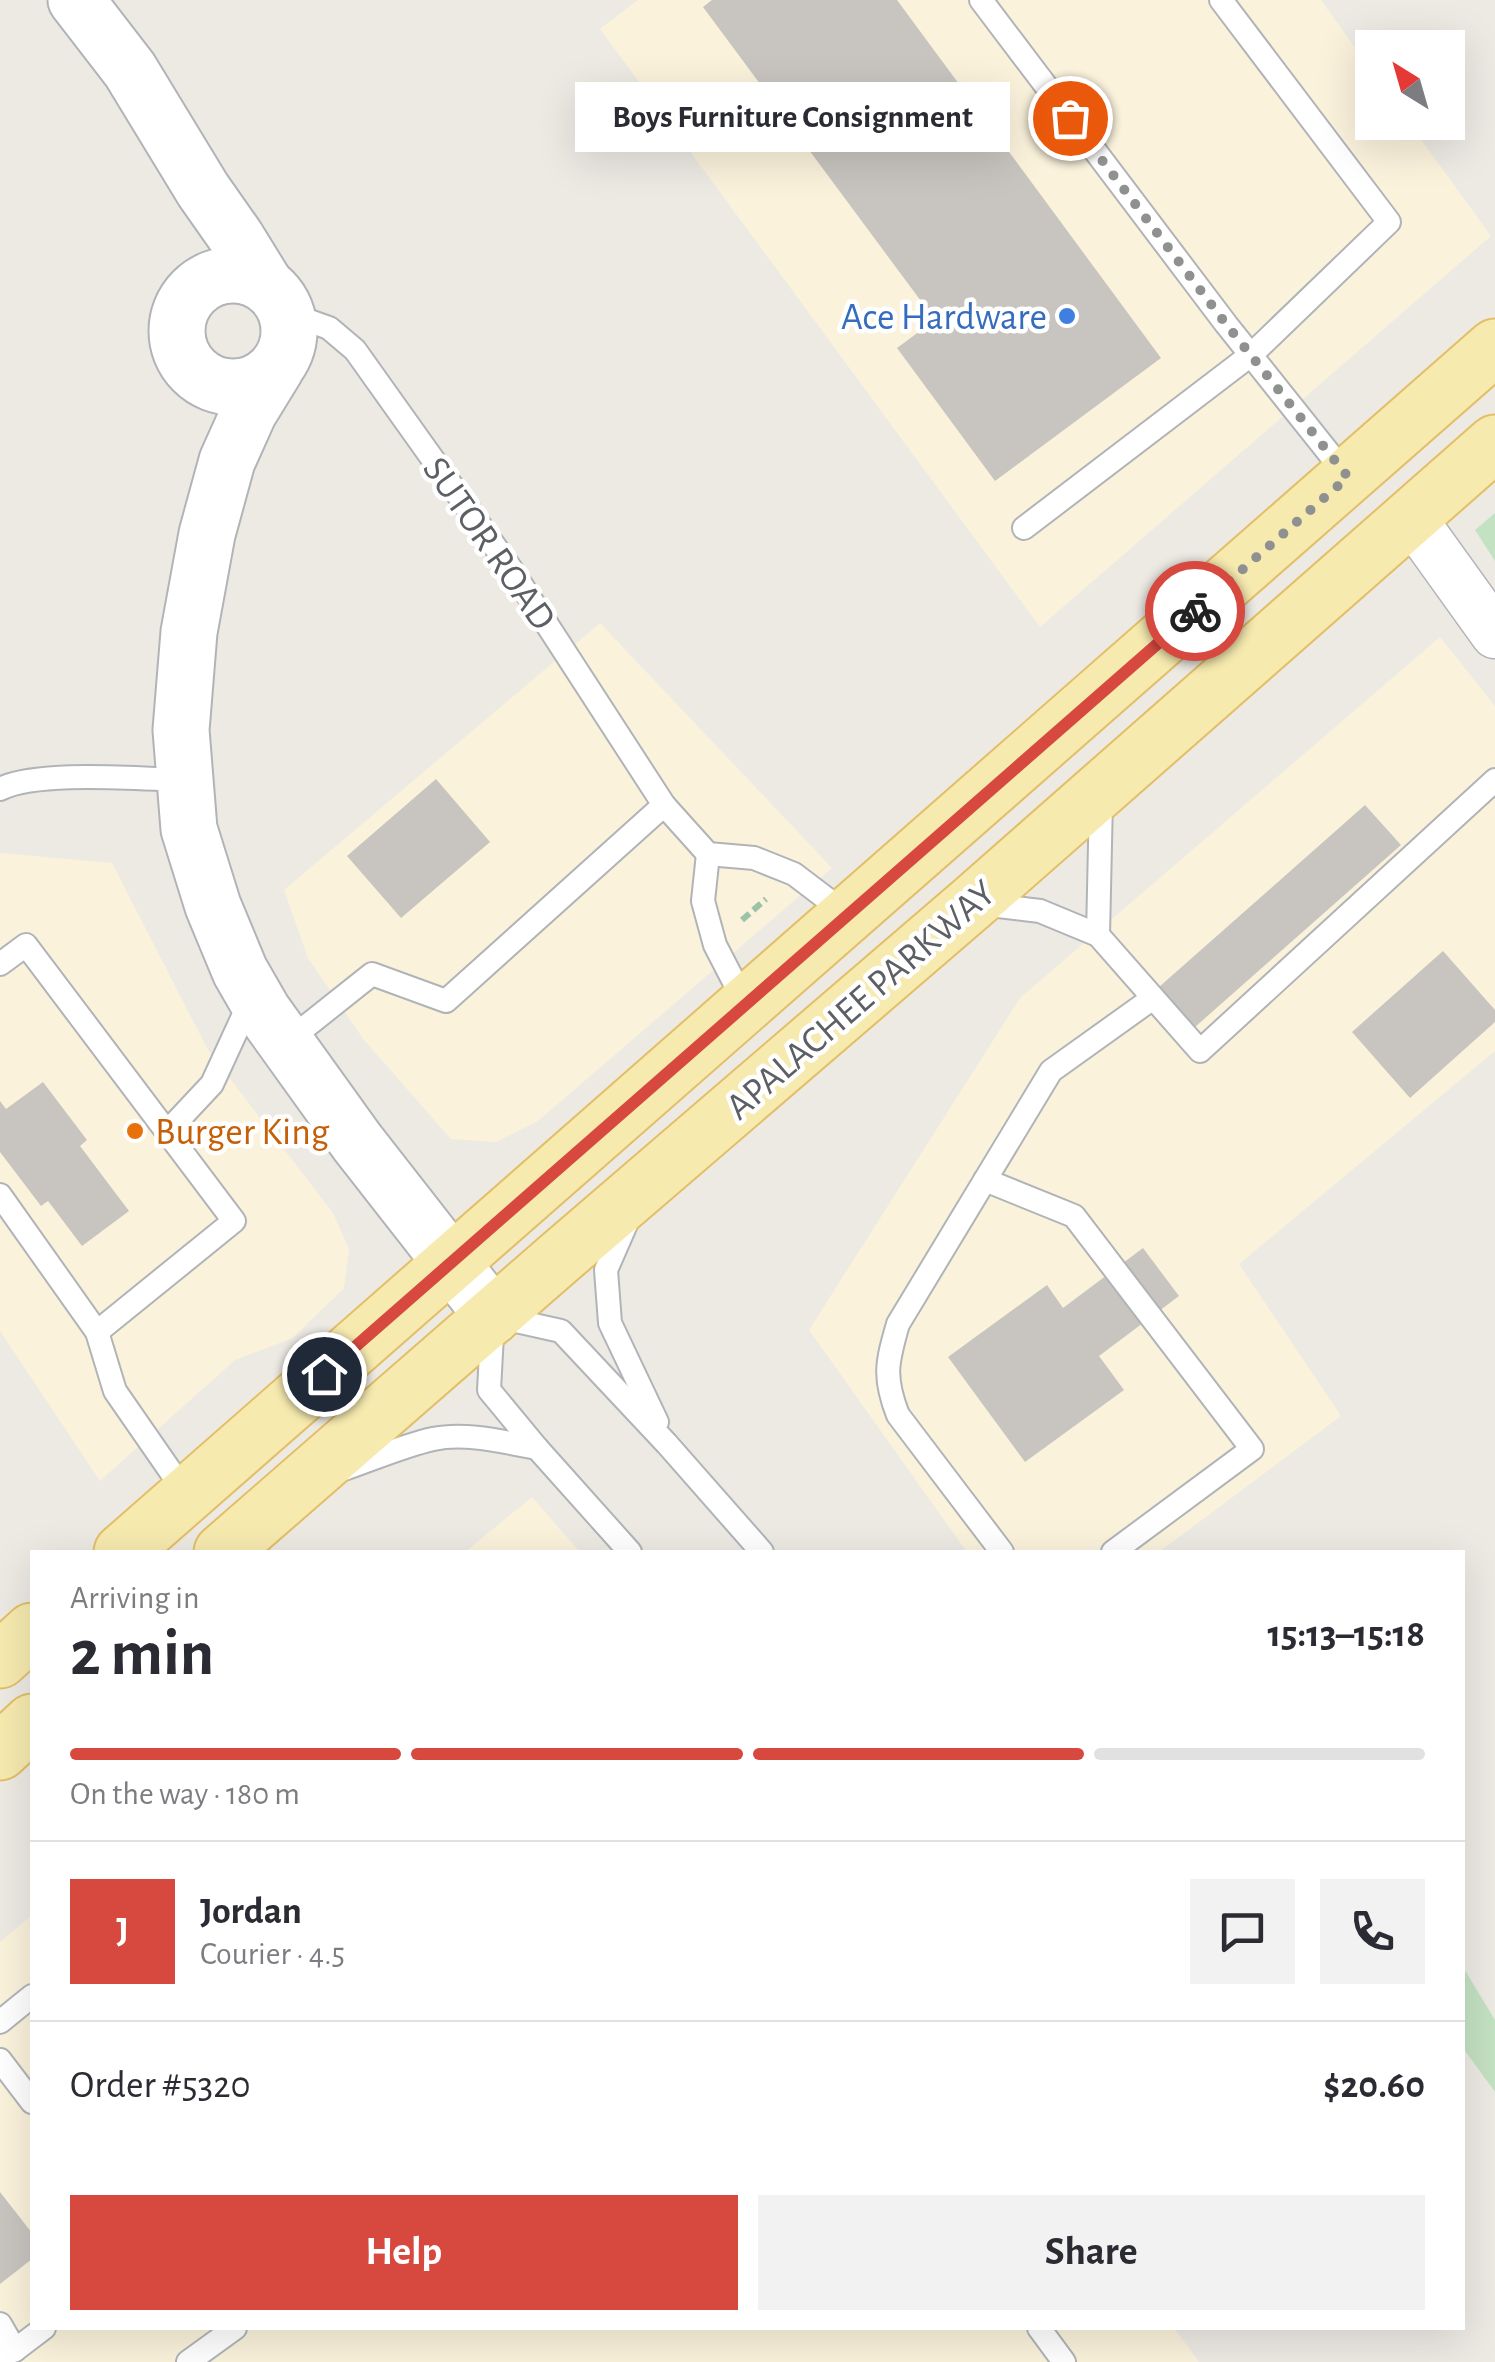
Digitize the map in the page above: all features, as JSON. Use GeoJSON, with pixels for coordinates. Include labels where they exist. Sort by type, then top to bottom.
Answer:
{"type":"FeatureCollection","features":[{"type":"Feature","properties":{"kind":"main road","name":"APALACHEE PARKWAY"},"geometry":{"type":"LineString","coordinates":[[124,1550],[1495,347]]}},
{"type":"Feature","properties":{"kind":"main road"},"geometry":{"type":"LineString","coordinates":[[1411,517],[1398,474],[1426,409]]}},
{"type":"Feature","properties":{"kind":"main road","name":"APALACHEE PARKWAY"},"geometry":{"type":"LineString","coordinates":[[224,1550],[1102,790],[1495,443]]}},
{"type":"Feature","properties":{"kind":"main road"},"geometry":{"type":"LineString","coordinates":[[1337,582],[1359,514],[1348,477]]}},
{"type":"Feature","properties":{"kind":"main road"},"geometry":{"type":"LineString","coordinates":[[0,1660],[30,1634]]}},
{"type":"Feature","properties":{"kind":"main road"},"geometry":{"type":"LineString","coordinates":[[0,1752],[30,1724]]}},
{"type":"Feature","properties":{"kind":"street"},"geometry":{"type":"LineString","coordinates":[[76,0],[130,70],[203,190],[276,298],[290,332],[286,352],[249,412],[227,461],[207,534],[187,652],[181,730],[190,829],[213,906],[240,971],[284,1044],[492,1316]]}},
{"type":"Feature","properties":{"kind":"street"},"geometry":{"type":"LineString","coordinates":[[203,190],[195,225],[192,292],[179,316],[176,334],[180,351],[204,380],[222,386],[242,386],[260,380],[276,368]]}},
{"type":"Feature","properties":{"kind":"street"},"geometry":{"type":"LineString","coordinates":[[192,292],[213,278],[231,274],[248,276],[276,298]]}},
{"type":"Feature","properties":{"kind":"street"},"geometry":{"type":"LineString","coordinates":[[189,366],[206,446],[207,534]]}},
{"type":"Feature","properties":{"kind":"street"},"geometry":{"type":"LineString","coordinates":[[1411,517],[1495,634]]}},
{"type":"Feature","properties":{"kind":"lane"},"geometry":{"type":"LineString","coordinates":[[981,0],[1226,324],[1348,477]]}},
{"type":"Feature","properties":{"kind":"lane"},"geometry":{"type":"LineString","coordinates":[[1024,528],[1252,354],[1389,222],[1220,0]]}},
{"type":"Feature","properties":{"kind":"lane","name":"SUTOR ROAD"},"geometry":{"type":"LineString","coordinates":[[276,298],[329,328],[356,350],[511,569],[664,805],[708,854]]}},
{"type":"Feature","properties":{"kind":"lane"},"geometry":{"type":"LineString","coordinates":[[0,789],[50,778],[185,780]]}},
{"type":"Feature","properties":{"kind":"lane"},"geometry":{"type":"LineString","coordinates":[[972,903],[1040,911],[1098,935],[1200,1051],[1495,780]]}},
{"type":"Feature","properties":{"kind":"lane"},"geometry":{"type":"LineString","coordinates":[[1098,935],[1102,790]]}},
{"type":"Feature","properties":{"kind":"lane"},"geometry":{"type":"LineString","coordinates":[[284,1044],[372,974],[446,1000],[664,805]]}},
{"type":"Feature","properties":{"kind":"lane"},"geometry":{"type":"LineString","coordinates":[[746,1005],[715,944],[703,901],[708,854],[754,858],[794,874],[848,916]]}},
{"type":"Feature","properties":{"kind":"lane"},"geometry":{"type":"LineString","coordinates":[[1,963],[26,945],[234,1221],[97,1332]]}},
{"type":"Feature","properties":{"kind":"lane"},"geometry":{"type":"LineString","coordinates":[[167,1132],[212,1084],[253,994]]}},
{"type":"Feature","properties":{"kind":"lane"},"geometry":{"type":"LineString","coordinates":[[1000,1550],[898,1415],[888,1390],[887,1360],[898,1324],[1051,1071],[1153,998]]}},
{"type":"Feature","properties":{"kind":"lane"},"geometry":{"type":"LineString","coordinates":[[984,1180],[1074,1216],[1252,1449],[1116,1550]]}},
{"type":"Feature","properties":{"kind":"lane"},"geometry":{"type":"LineString","coordinates":[[644,1185],[606,1270],[610,1323],[668,1444]]}},
{"type":"Feature","properties":{"kind":"lane"},"geometry":{"type":"LineString","coordinates":[[0,1195],[97,1332],[114,1392],[187,1495]]}},
{"type":"Feature","properties":{"kind":"lane"},"geometry":{"type":"LineString","coordinates":[[628,1550],[490,1390],[492,1316],[561,1331],[668,1444],[760,1550]]}},
{"type":"Feature","properties":{"kind":"lane"},"geometry":{"type":"LineString","coordinates":[[298,1484],[433,1439],[490,1440],[537,1448]]}},
{"type":"Feature","properties":{"kind":"lane"},"geometry":{"type":"LineString","coordinates":[[0,2022],[30,1998]]}},
{"type":"Feature","properties":{"kind":"lane"},"geometry":{"type":"LineString","coordinates":[[0,2060],[30,2099]]}},
{"type":"Feature","properties":{"kind":"lane"},"geometry":{"type":"LineString","coordinates":[[0,2324],[4,2354],[41,2330]]}},
{"type":"Feature","properties":{"kind":"lane"},"geometry":{"type":"LineString","coordinates":[[1040,2330],[1064,2362]]}},
{"type":"Feature","properties":{"kind":"lane"},"geometry":{"type":"LineString","coordinates":[[188,2362],[210,2335]]}},
{"type":"Feature","properties":{"kind":"path"},"geometry":{"type":"LineString","coordinates":[[736,926],[777,890]]}},
{"type":"Feature","properties":{"kind":"shaded area"},"geometry":{"type":"Polygon","coordinates":[[[638,0],[1321,0],[1355,48],[1355,140],[1421,140],[1491,236],[1040,627],[600,29],[638,0]]]}},
{"type":"Feature","properties":{"kind":"shaded area"},"geometry":{"type":"Polygon","coordinates":[[[600,623],[832,868],[538,1121],[496,1142],[451,1139],[364,1040],[308,958],[284,890],[600,623]]]}},
{"type":"Feature","properties":{"kind":"shaded area"},"geometry":{"type":"Polygon","coordinates":[[[1440,637],[1495,706],[1495,1051],[1239,1264],[1341,1416],[1162,1550],[966,1550],[809,1330],[1020,998],[1440,637]]]}},
{"type":"Feature","properties":{"kind":"shaded area","name":"Burger King"},"geometry":{"type":"Polygon","coordinates":[[[0,853],[112,863],[208,1050],[333,1213],[349,1249],[344,1288],[293,1338],[235,1360],[100,1481],[0,1331],[0,853]]]}},
{"type":"Feature","properties":{"kind":"shaded area"},"geometry":{"type":"Polygon","coordinates":[[[532,1497],[578,1550],[467,1550],[532,1497]]]}},
{"type":"Feature","properties":{"kind":"shaded area"},"geometry":{"type":"Polygon","coordinates":[[[30,1917],[30,2330],[1175,2330],[1199,2362],[0,2362],[0,1942],[30,1917]]]}},
{"type":"Feature","properties":{"kind":"green space"},"geometry":{"type":"Polygon","coordinates":[[[1495,513],[1495,561],[1475,530],[1495,513]]]}},
{"type":"Feature","properties":{"kind":"green space"},"geometry":{"type":"Polygon","coordinates":[[[1465,1970],[1495,2020],[1495,2092],[1465,2051],[1465,1970]]]}},
{"type":"Feature","properties":{"kind":"building"},"geometry":{"type":"Polygon","coordinates":[[[712,0],[897,0],[1161,358],[995,481],[897,348],[935,320],[703,7],[712,0]]]}},
{"type":"Feature","properties":{"kind":"building"},"geometry":{"type":"Polygon","coordinates":[[[436,779],[490,842],[401,918],[347,856],[436,779]]]}},
{"type":"Feature","properties":{"kind":"building"},"geometry":{"type":"Polygon","coordinates":[[[1365,805],[1401,845],[1195,1027],[1159,987],[1365,805]]]}},
{"type":"Feature","properties":{"kind":"building"},"geometry":{"type":"Polygon","coordinates":[[[1443,951],[1495,1010],[1495,1022],[1410,1098],[1352,1032],[1443,951]]]}},
{"type":"Feature","properties":{"kind":"building"},"geometry":{"type":"Polygon","coordinates":[[[43,1082],[87,1140],[80,1146],[129,1211],[82,1246],[48,1201],[41,1206],[0,1152],[0,1101],[6,1109],[43,1082]]]}},
{"type":"Feature","properties":{"kind":"building"},"geometry":{"type":"Polygon","coordinates":[[[1143,1248],[1179,1296],[1099,1356],[1124,1390],[1025,1462],[948,1357],[1047,1285],[1063,1308],[1143,1248]]]}},
{"type":"Feature","properties":{"kind":"building"},"geometry":{"type":"Polygon","coordinates":[[[0,2192],[30,2230],[30,2261],[0,2284],[0,2192]]]}},
{"type":"Feature","properties":{"kind":"way so far"},"geometry":{"type":"LineString","coordinates":[[1070,118],[1348,477],[1195,611]]}},
{"type":"Feature","properties":{"kind":"place","name":"Boys Furniture Consignment"},"geometry":{"type":"Point","coordinates":[1070,118]}},
{"type":"Feature","properties":{"kind":"place","name":"Ace Hardware"},"geometry":{"type":"Point","coordinates":[1067,316]}},
{"type":"Feature","properties":{"kind":"place","name":"Burger King"},"geometry":{"type":"Point","coordinates":[135,1131]}},
{"type":"Feature","properties":{"kind":"route"},"geometry":{"type":"LineString","coordinates":[[324,1374],[1195,611]]}}]}
